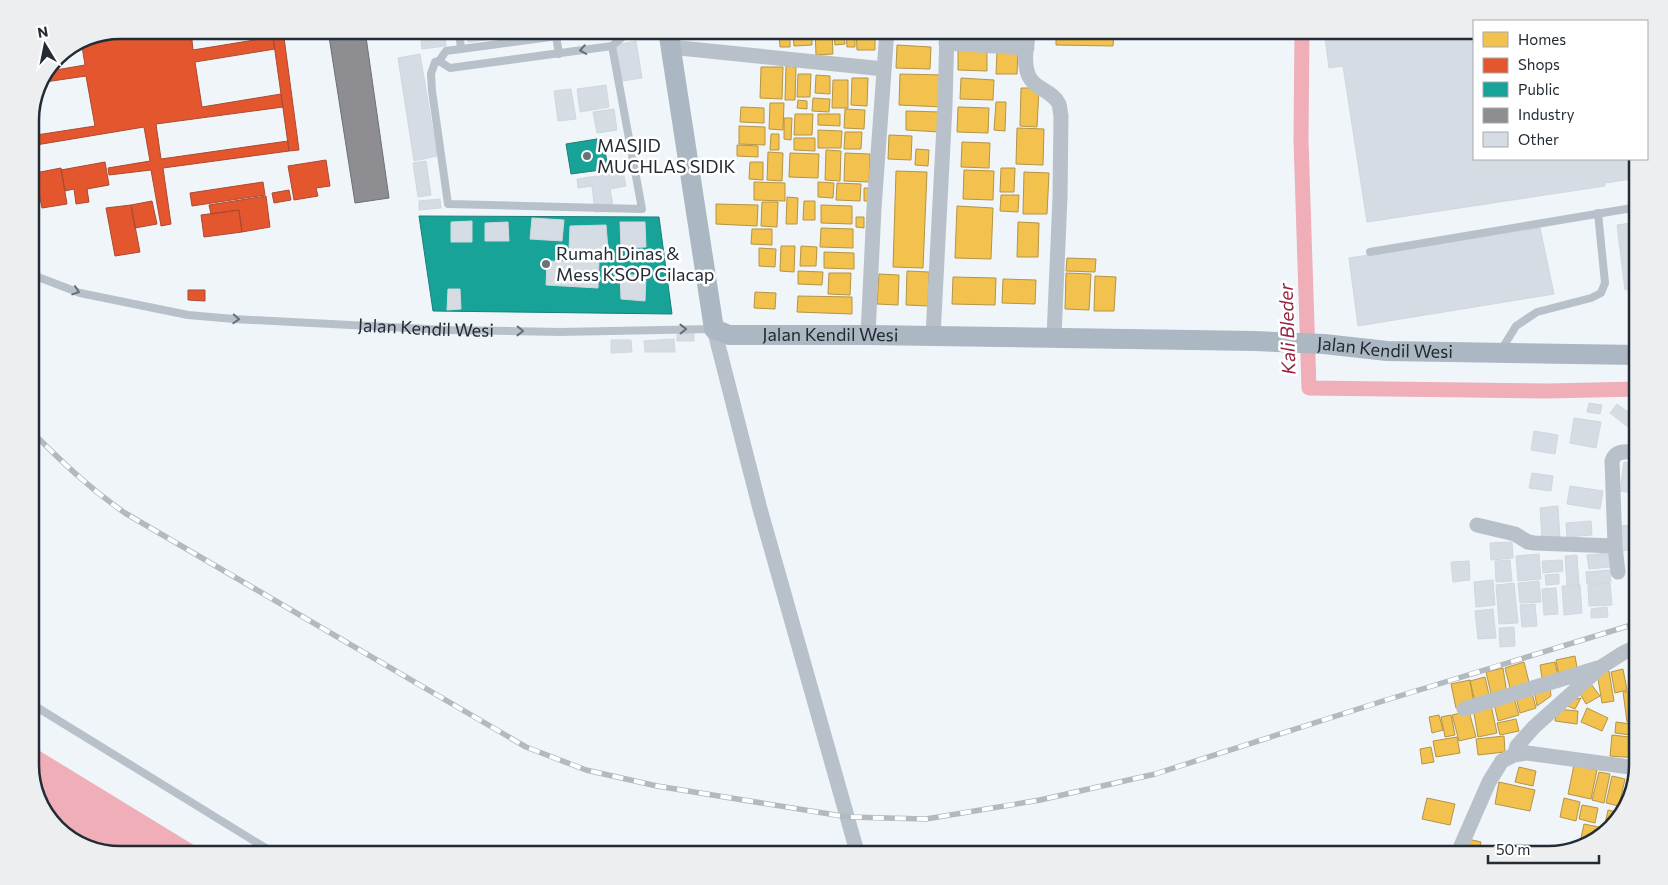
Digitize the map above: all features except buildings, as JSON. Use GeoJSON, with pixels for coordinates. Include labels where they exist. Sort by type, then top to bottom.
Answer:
{"type":"FeatureCollection","features":[{"type":"Feature","properties":{"kind":"main road"},"geometry":{"type":"LineString","coordinates":[[669,39],[714,328]]}},
{"type":"Feature","properties":{"kind":"main road","name":"Jalan Kendil Wesi"},"geometry":{"type":"LineString","coordinates":[[714,328],[729,335],[1054,337],[1324,344],[1388,350],[1629,355]]}},
{"type":"Feature","properties":{"kind":"street"},"geometry":{"type":"LineString","coordinates":[[676,39],[884,70]]}},
{"type":"Feature","properties":{"kind":"street"},"geometry":{"type":"LineString","coordinates":[[868,335],[874,208],[886,39]]}},
{"type":"Feature","properties":{"kind":"street"},"geometry":{"type":"LineString","coordinates":[[933,336],[945,106],[946,39]]}},
{"type":"Feature","properties":{"kind":"street"},"geometry":{"type":"LineString","coordinates":[[961,39],[1027,48]]}},
{"type":"Feature","properties":{"kind":"street"},"geometry":{"type":"LineString","coordinates":[[1028,39],[1026,65],[1028,76],[1036,85],[1052,95],[1059,104],[1061,116],[1060,197],[1054,337]]}},
{"type":"Feature","properties":{"kind":"street"},"geometry":{"type":"LineString","coordinates":[[714,328],[760,509],[855,846]]}},
{"type":"Feature","properties":{"kind":"street"},"geometry":{"type":"LineString","coordinates":[[1618,572],[1615,546],[1612,461],[1618,452],[1629,452]]}},
{"type":"Feature","properties":{"kind":"street"},"geometry":{"type":"LineString","coordinates":[[1477,525],[1515,534],[1528,542],[1534,543],[1615,546]]}},
{"type":"Feature","properties":{"kind":"street"},"geometry":{"type":"LineString","coordinates":[[1514,755],[1517,746],[1534,727],[1601,666],[1629,650]]}},
{"type":"Feature","properties":{"kind":"street"},"geometry":{"type":"LineString","coordinates":[[1464,710],[1601,666]]}},
{"type":"Feature","properties":{"kind":"street"},"geometry":{"type":"LineString","coordinates":[[1461,846],[1489,782],[1502,761],[1514,755],[1528,753],[1629,767]]}},
{"type":"Feature","properties":{"kind":"lane"},"geometry":{"type":"LineString","coordinates":[[460,39],[461,49]]}},
{"type":"Feature","properties":{"kind":"lane"},"geometry":{"type":"LineString","coordinates":[[520,39],[446,51],[439,61],[435,62],[431,74],[448,204],[642,209],[612,46]]}},
{"type":"Feature","properties":{"kind":"lane"},"geometry":{"type":"LineString","coordinates":[[557,39],[559,54]]}},
{"type":"Feature","properties":{"kind":"lane"},"geometry":{"type":"LineString","coordinates":[[439,61],[450,68],[612,46],[618,39]]}},
{"type":"Feature","properties":{"kind":"lane"},"geometry":{"type":"LineString","coordinates":[[1370,252],[1629,208]]}},
{"type":"Feature","properties":{"kind":"lane"},"geometry":{"type":"LineString","coordinates":[[1500,352],[1516,326],[1537,312],[1591,298],[1601,293],[1605,283],[1598,213]]}},
{"type":"Feature","properties":{"kind":"lane","name":"Jalan Kendil Wesi"},"geometry":{"type":"LineString","coordinates":[[39,277],[80,293],[188,316],[447,330],[551,332],[714,328]]}},
{"type":"Feature","properties":{"kind":"lane"},"geometry":{"type":"LineString","coordinates":[[39,709],[262,846]]}},
{"type":"Feature","properties":{"kind":"shaded area"},"geometry":{"type":"Polygon","coordinates":[[[39,750],[195,846],[104,845],[75,833],[59,819],[47,801],[40,781],[39,750]]]}},
{"type":"Feature","properties":{"kind":"waterway","name":"Kali Bleder"},"geometry":{"type":"LineString","coordinates":[[1302,39],[1301,140],[1309,388],[1548,391],[1629,389]]}},
{"type":"Feature","properties":{"kind":"railway"},"geometry":{"type":"LineString","coordinates":[[39,439],[99,494],[125,513],[526,747],[586,770],[657,786],[848,817],[926,819],[1040,800],[1155,774],[1383,701],[1629,626]]}},
{"type":"Feature","properties":{"kind":"place","name":"MASJID MUCHLAS SIDIK"},"geometry":{"type":"Point","coordinates":[587,156]}},
{"type":"Feature","properties":{"kind":"place","name":"Rumah Dinas & Mess KSOP Cilacap"},"geometry":{"type":"Point","coordinates":[546,264]}}]}
